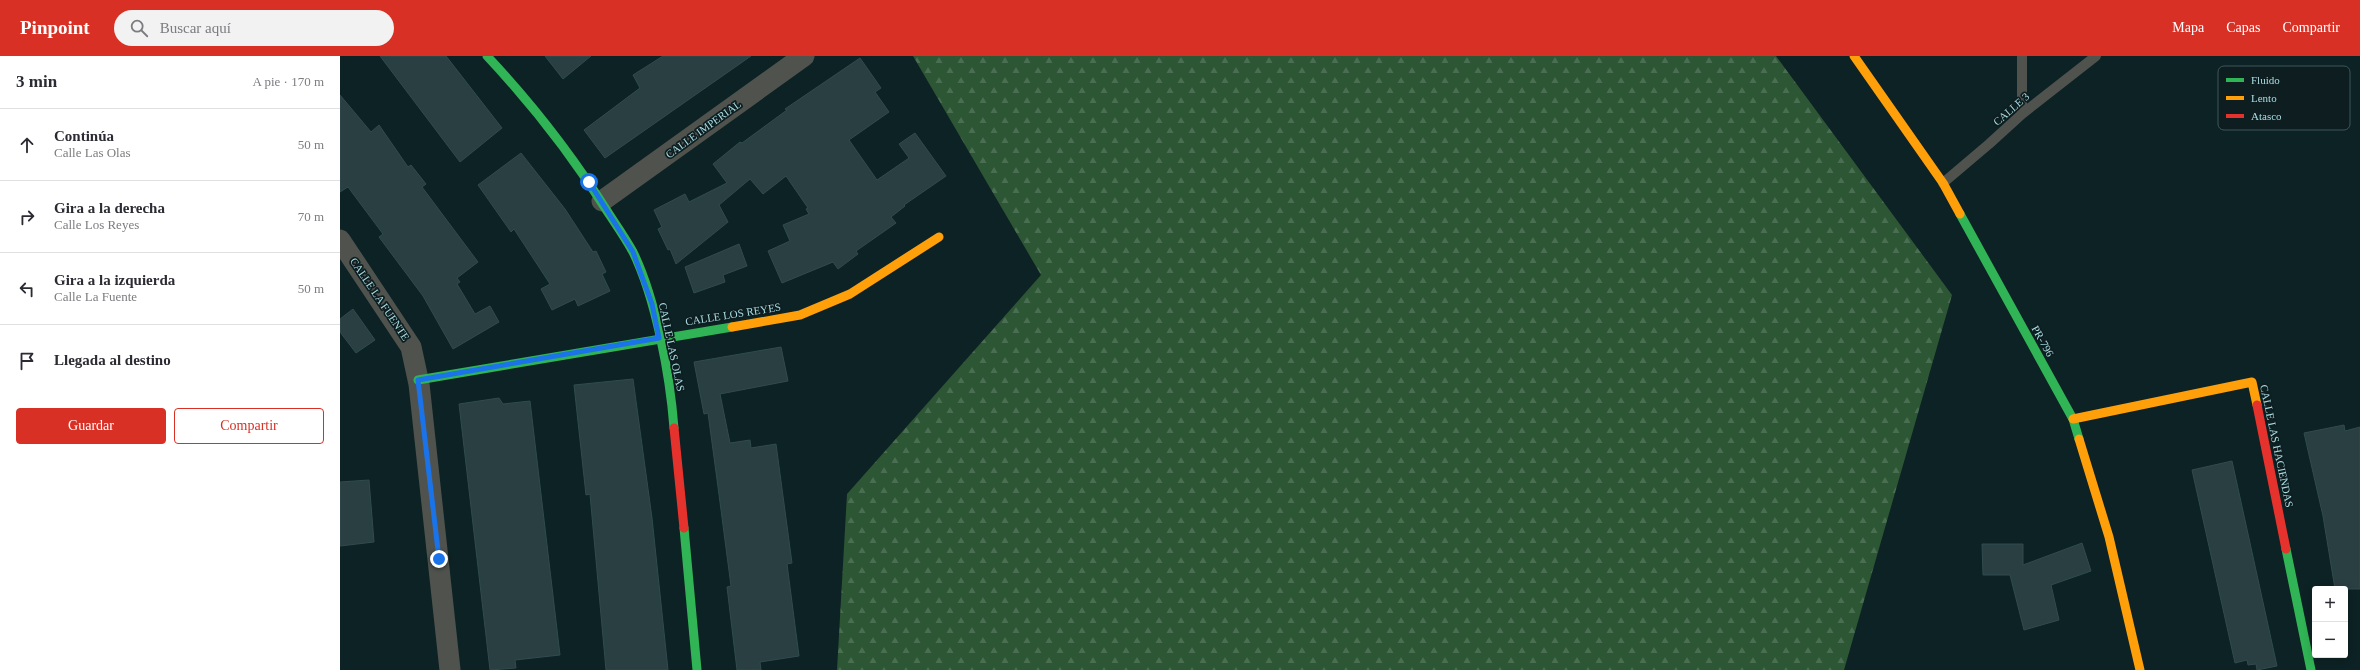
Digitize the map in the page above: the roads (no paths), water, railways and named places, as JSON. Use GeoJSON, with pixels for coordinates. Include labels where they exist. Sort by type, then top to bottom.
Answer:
{"type":"FeatureCollection","features":[{"type":"Feature","properties":{"kind":"street","name":"CALLE LAS OLAS"},"geometry":{"type":"LineString","coordinates":[[487,56],[545,126],[602,201],[633,252],[652,304],[672,402],[697,670]]}},
{"type":"Feature","properties":{"kind":"street","name":"CALLE IMPERIAL"},"geometry":{"type":"LineString","coordinates":[[602,201],[804,56]]}},
{"type":"Feature","properties":{"kind":"street","name":"PR-796"},"geometry":{"type":"LineString","coordinates":[[1854,56],[1943,183],[2073,419],[2109,536],[2140,670]]}},
{"type":"Feature","properties":{"kind":"street","name":"CALLE LOS REYES"},"geometry":{"type":"LineString","coordinates":[[418,380],[800,315],[850,294],[939,237]]}},
{"type":"Feature","properties":{"kind":"street","name":"CALLE LA FUENTE"},"geometry":{"type":"LineString","coordinates":[[340,240],[411,347],[418,380],[450,670]]}},
{"type":"Feature","properties":{"kind":"street","name":"CALLE LAS HACIENDAS"},"geometry":{"type":"LineString","coordinates":[[2073,419],[2252,382],[2311,670]]}},
{"type":"Feature","properties":{"kind":"lane"},"geometry":{"type":"LineString","coordinates":[[2022,56],[2022,114]]}},
{"type":"Feature","properties":{"kind":"lane","name":"CALLE 3"},"geometry":{"type":"LineString","coordinates":[[1943,183],[2022,114],[2096,56]]}}]}
